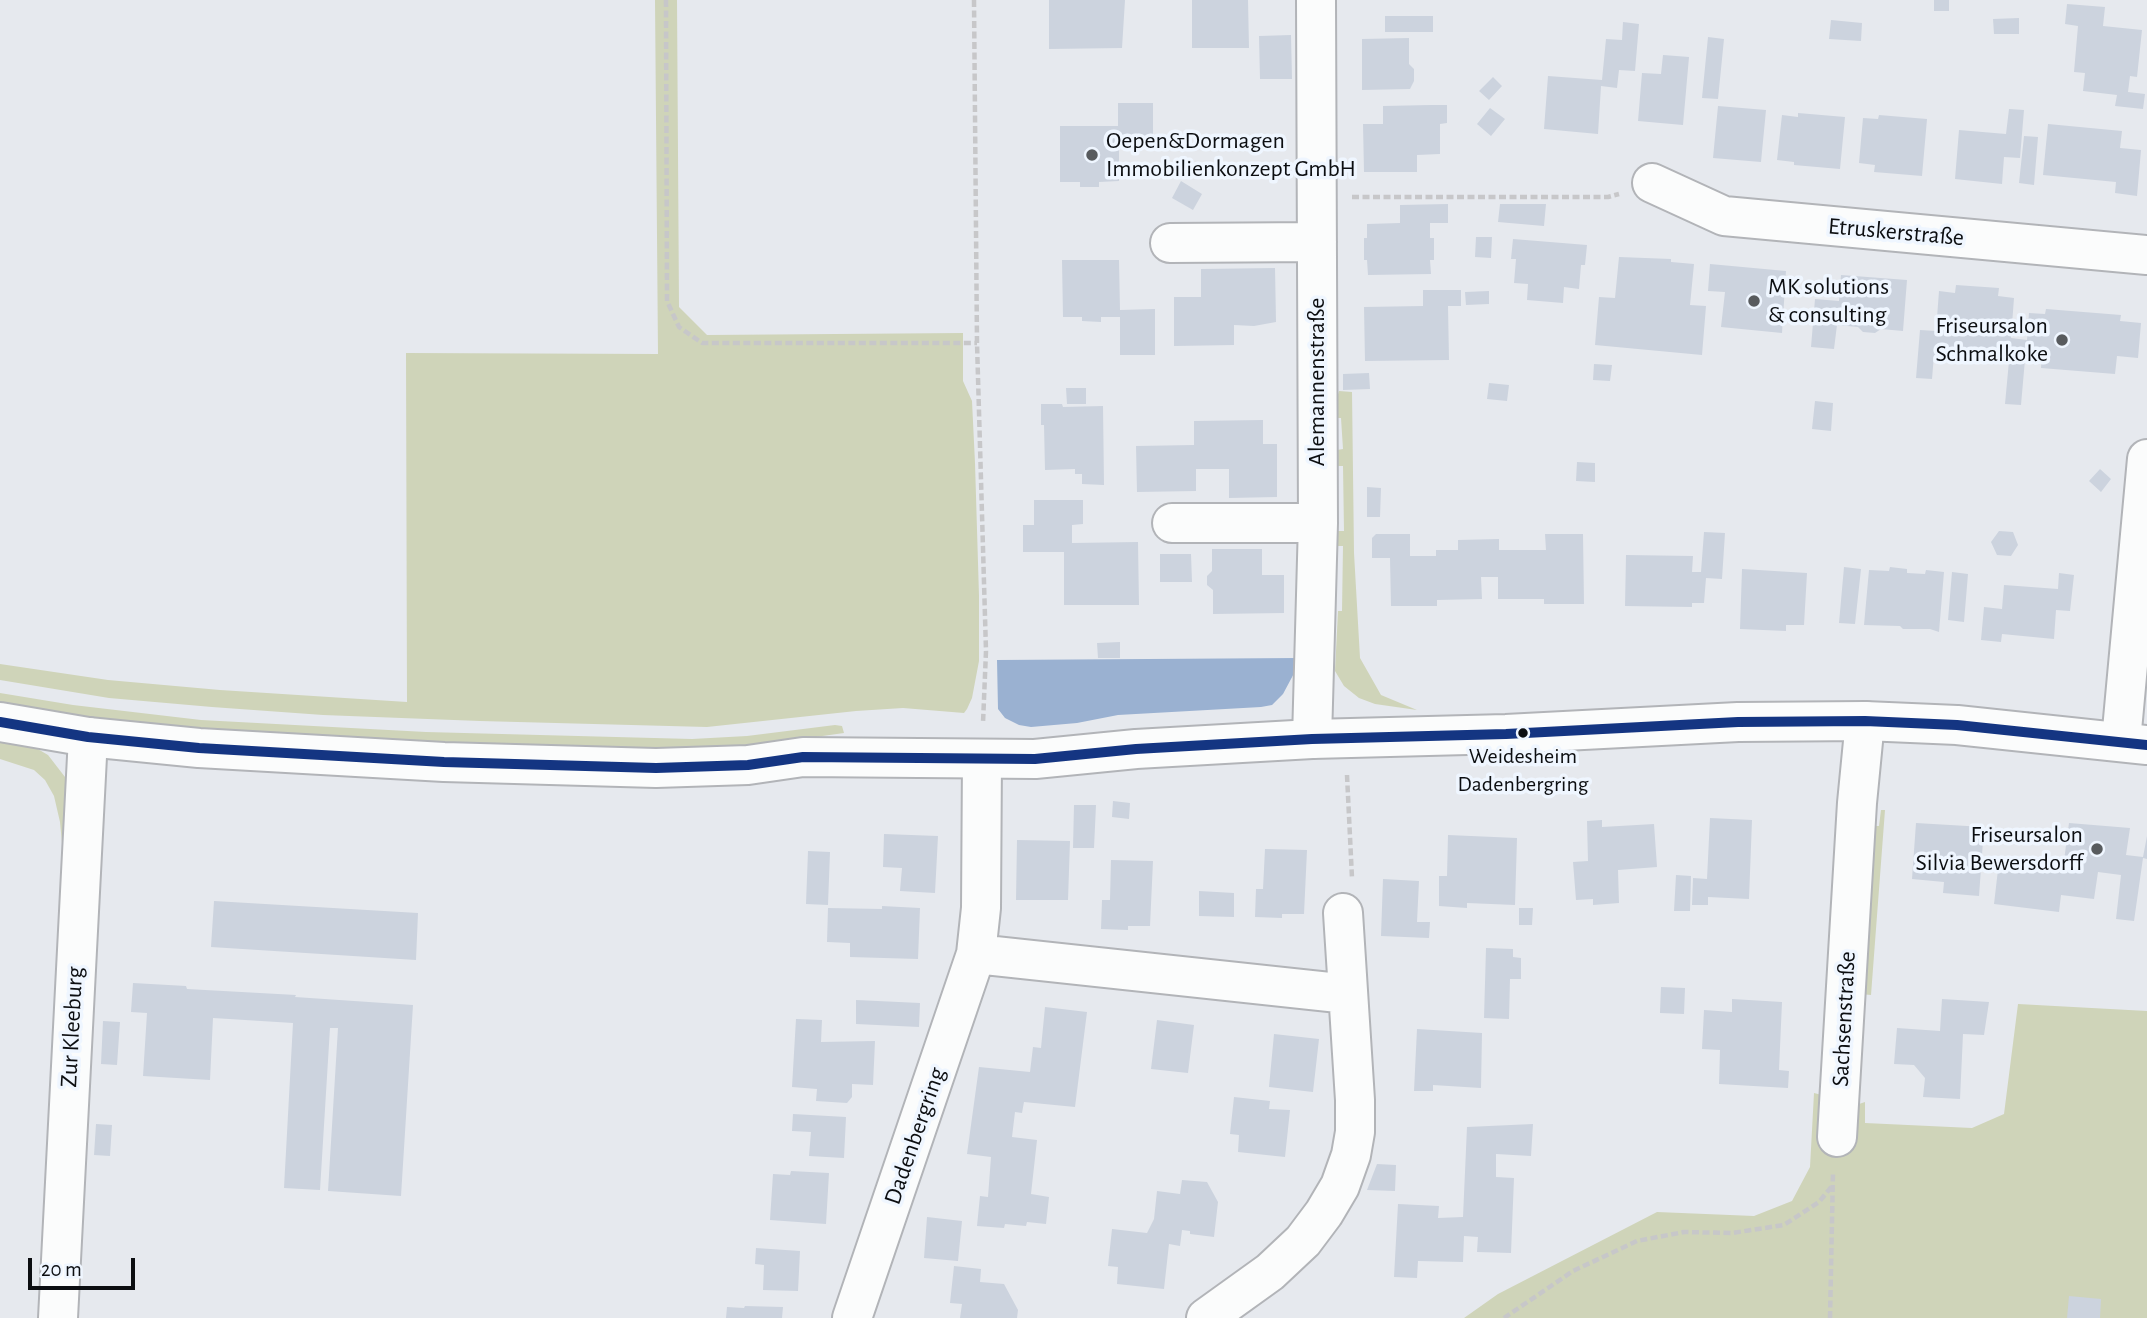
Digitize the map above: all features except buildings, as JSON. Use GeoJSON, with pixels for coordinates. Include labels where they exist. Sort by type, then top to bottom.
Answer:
{"type":"FeatureCollection","features":[{"type":"Feature","properties":{"kind":"street","name":"Alemannenstraße"},"geometry":{"type":"LineString","coordinates":[[1312,739],[1318,523],[1316,0]]}},
{"type":"Feature","properties":{"kind":"street","name":"Etruskerstraße"},"geometry":{"type":"LineString","coordinates":[[1652,183],[1724,216],[2147,255]]}},
{"type":"Feature","properties":{"kind":"street"},"geometry":{"type":"LineString","coordinates":[[1170,243],[1317,242]]}},
{"type":"Feature","properties":{"kind":"street"},"geometry":{"type":"LineString","coordinates":[[0,722],[88,737],[199,748],[325,756],[656,768],[748,765],[803,757],[1035,760],[1136,749],[1357,736],[1506,734],[1738,722],[1864,721],[1957,724],[2134,743],[2147,459]]}},
{"type":"Feature","properties":{"kind":"street"},"geometry":{"type":"LineString","coordinates":[[1172,523],[1318,523]]}},
{"type":"Feature","properties":{"kind":"street","name":"Sachsenstraße"},"geometry":{"type":"LineString","coordinates":[[1837,1137],[1864,721]]}},
{"type":"Feature","properties":{"kind":"street","name":"Zur Kleeburg"},"geometry":{"type":"LineString","coordinates":[[58,1318],[88,737]]}},
{"type":"Feature","properties":{"kind":"street","name":"Dadenbergring"},"geometry":{"type":"LineString","coordinates":[[852,1318],[976,954],[981,908],[982,759]]}},
{"type":"Feature","properties":{"kind":"street"},"geometry":{"type":"LineString","coordinates":[[1206,1318],[1270,1272],[1303,1241],[1340,1186],[1351,1155],[1355,1132],[1355,1100],[1343,914]]}},
{"type":"Feature","properties":{"kind":"street"},"geometry":{"type":"LineString","coordinates":[[976,954],[1348,994]]}},
{"type":"Feature","properties":{"kind":"path"},"geometry":{"type":"LineString","coordinates":[[666,0],[667,301],[679,327],[702,343],[977,343]]}},
{"type":"Feature","properties":{"kind":"path"},"geometry":{"type":"LineString","coordinates":[[974,0],[977,343],[986,651],[982,759]]}},
{"type":"Feature","properties":{"kind":"path"},"geometry":{"type":"LineString","coordinates":[[1316,197],[1608,197],[1652,183]]}},
{"type":"Feature","properties":{"kind":"path"},"geometry":{"type":"LineString","coordinates":[[1343,914],[1353,907],[1347,774],[1357,736]]}},
{"type":"Feature","properties":{"kind":"path"},"geometry":{"type":"LineString","coordinates":[[1830,1318],[1832,1186],[1837,1137]]}},
{"type":"Feature","properties":{"kind":"path"},"geometry":{"type":"LineString","coordinates":[[1504,1318],[1573,1271],[1637,1241],[1684,1232],[1732,1233],[1784,1225],[1819,1202],[1832,1186]]}},
{"type":"Feature","properties":{"kind":"green space"},"geometry":{"type":"Polygon","coordinates":[[[655,0],[677,0],[679,307],[707,335],[963,333],[963,381],[972,401],[979,596],[979,661],[972,698],[964,713],[903,708],[707,727],[480,721],[323,715],[212,707],[109,698],[0,680],[0,664],[108,680],[407,702],[406,353],[658,354],[655,0]]]}},
{"type":"Feature","properties":{"kind":"green space"},"geometry":{"type":"Polygon","coordinates":[[[1339,391],[1352,392],[1354,553],[1360,658],[1381,695],[1417,710],[1375,704],[1359,698],[1344,686],[1335,671],[1338,611],[1342,611],[1343,546],[1331,546],[1331,531],[1344,531],[1343,466],[1331,466],[1331,451],[1343,449],[1341,418],[1331,418],[1339,391]]]}},
{"type":"Feature","properties":{"kind":"green space"},"geometry":{"type":"Polygon","coordinates":[[[0,693],[73,705],[201,720],[426,732],[692,739],[747,736],[835,725],[842,726],[844,733],[723,750],[496,746],[221,732],[99,720],[0,704],[0,693]]]}},
{"type":"Feature","properties":{"kind":"green space"},"geometry":{"type":"Polygon","coordinates":[[[0,741],[36,748],[48,755],[65,777],[67,896],[60,822],[54,796],[45,780],[34,770],[0,759],[0,741]]]}},
{"type":"Feature","properties":{"kind":"green space"},"geometry":{"type":"Polygon","coordinates":[[[1881,810],[1885,810],[1871,995],[1860,994],[1872,826],[1879,826],[1881,810]]]}},
{"type":"Feature","properties":{"kind":"green space"},"geometry":{"type":"Polygon","coordinates":[[[2018,1004],[2147,1011],[2147,1318],[1464,1318],[1498,1294],[1657,1212],[1754,1216],[1792,1201],[1810,1167],[1814,1093],[1850,1107],[1865,1102],[1865,1123],[1972,1128],[2004,1114],[2018,1004]]]}},
{"type":"Feature","properties":{"kind":"water"},"geometry":{"type":"Polygon","coordinates":[[[1299,658],[1299,664],[1283,694],[1272,705],[1261,707],[1118,715],[1077,723],[1031,727],[1005,718],[998,709],[997,660],[1299,658]]]}},
{"type":"Feature","properties":{"kind":"transit line"},"geometry":{"type":"LineString","coordinates":[[0,722],[88,737],[199,748],[444,762],[656,768],[748,765],[803,757],[1035,759],[1136,749],[1312,739],[1506,734],[1738,722],[1865,721],[1957,725],[2147,745]]}},
{"type":"Feature","properties":{"kind":"place","name":"Oepen&Dormagen Immobilienkonzept GmbH"},"geometry":{"type":"Point","coordinates":[1092,155]}},
{"type":"Feature","properties":{"kind":"place","name":"MK solutions & consulting"},"geometry":{"type":"Point","coordinates":[1754,301]}},
{"type":"Feature","properties":{"kind":"place","name":"Friseursalon Schmalkoke"},"geometry":{"type":"Point","coordinates":[2062,340]}},
{"type":"Feature","properties":{"kind":"place","name":"Weidesheim Dadenbergring"},"geometry":{"type":"Point","coordinates":[1523,733]}},
{"type":"Feature","properties":{"kind":"place","name":"Friseursalon Silvia Bewersdorff"},"geometry":{"type":"Point","coordinates":[2097,849]}}]}
